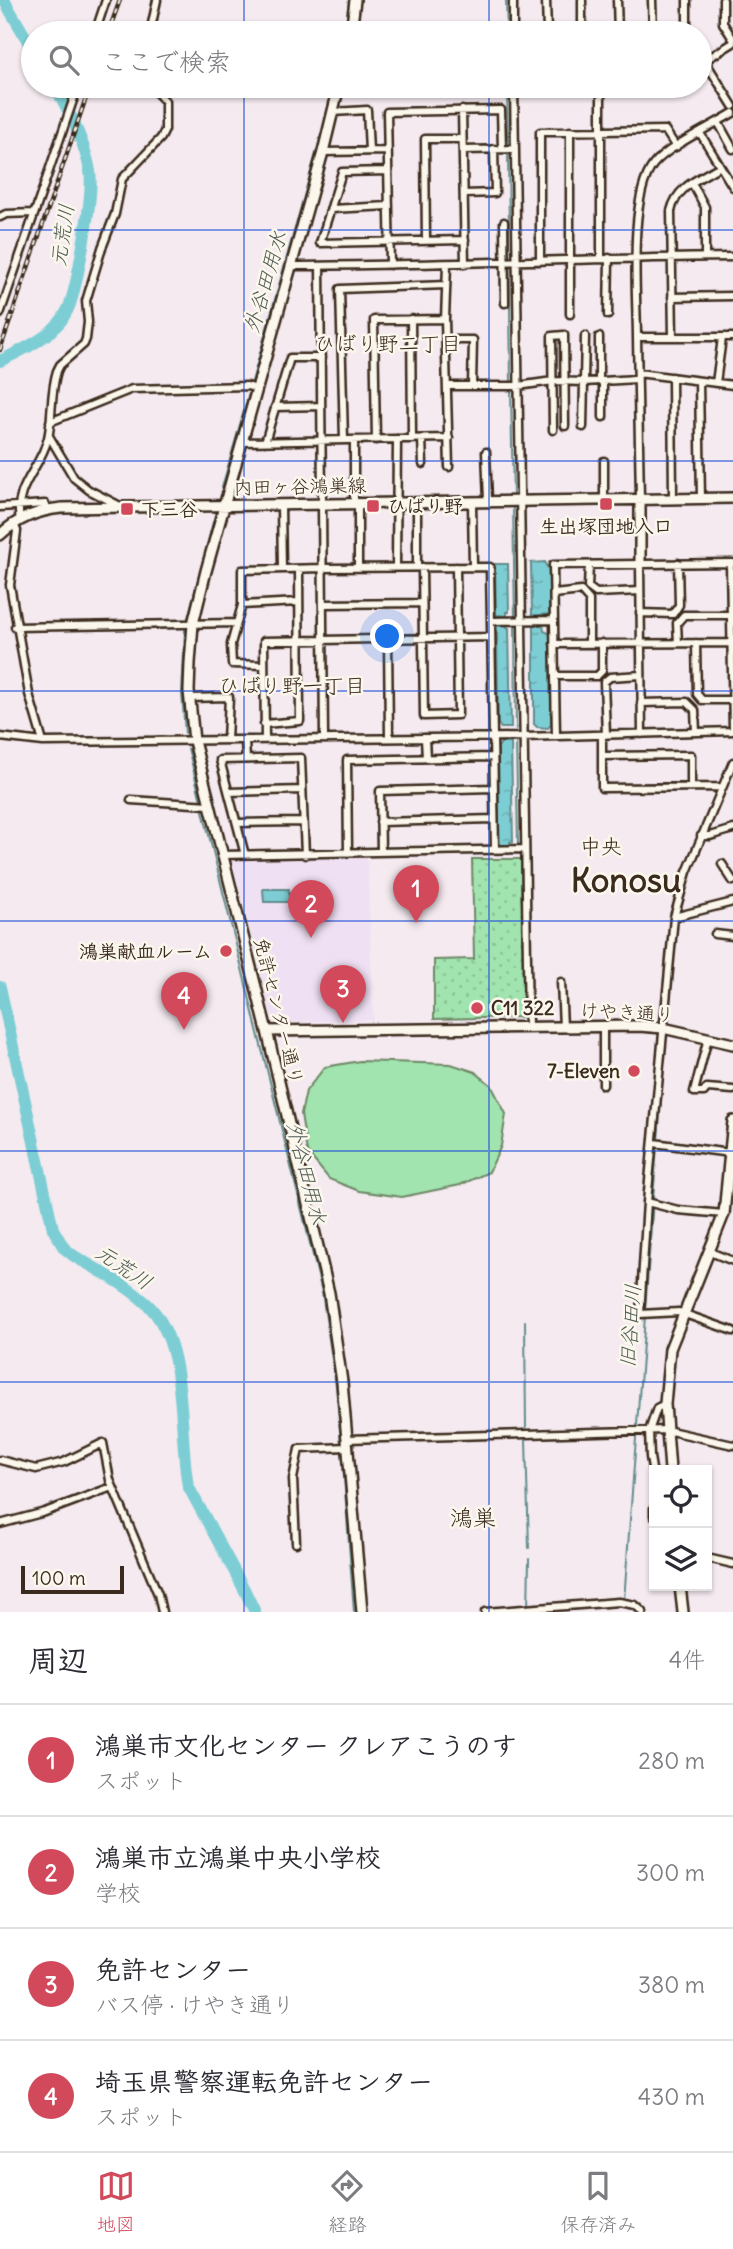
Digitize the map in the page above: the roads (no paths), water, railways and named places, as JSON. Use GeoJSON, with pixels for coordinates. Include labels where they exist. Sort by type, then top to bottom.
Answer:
{"type":"FeatureCollection","features":[{"type":"Feature","properties":{"kind":"street"},"geometry":{"type":"LineString","coordinates":[[99,21],[106,0]]}},
{"type":"Feature","properties":{"kind":"street"},"geometry":{"type":"LineString","coordinates":[[153,21],[157,0]]}},
{"type":"Feature","properties":{"kind":"street"},"geometry":{"type":"LineString","coordinates":[[352,21],[355,0]]}},
{"type":"Feature","properties":{"kind":"street"},"geometry":{"type":"LineString","coordinates":[[513,0],[513,21]]}},
{"type":"Feature","properties":{"kind":"street"},"geometry":{"type":"LineString","coordinates":[[546,0],[547,21]]}},
{"type":"Feature","properties":{"kind":"street"},"geometry":{"type":"LineString","coordinates":[[582,0],[582,21]]}},
{"type":"Feature","properties":{"kind":"street"},"geometry":{"type":"LineString","coordinates":[[617,0],[618,21]]}},
{"type":"Feature","properties":{"kind":"street"},"geometry":{"type":"LineString","coordinates":[[652,0],[653,21]]}},
{"type":"Feature","properties":{"kind":"street"},"geometry":{"type":"LineString","coordinates":[[687,0],[687,21]]}},
{"type":"Feature","properties":{"kind":"street"},"geometry":{"type":"LineString","coordinates":[[712,55],[733,41],[723,23],[723,0]]}},
{"type":"Feature","properties":{"kind":"street"},"geometry":{"type":"LineString","coordinates":[[712,73],[733,106]]}},
{"type":"Feature","properties":{"kind":"street"},"geometry":{"type":"LineString","coordinates":[[0,314],[74,98]]}},
{"type":"Feature","properties":{"kind":"street"},"geometry":{"type":"LineString","coordinates":[[43,742],[29,694],[10,585],[17,531],[17,506],[49,436],[57,371],[86,339],[86,301],[102,248],[116,214],[122,179],[161,138],[165,130],[165,101],[162,98]]}},
{"type":"Feature","properties":{"kind":"street","name":"免許センター通り"},"geometry":{"type":"LineString","coordinates":[[336,98],[193,624],[189,698],[194,741],[209,805],[267,1031],[329,1293],[336,1335],[362,1612]]}},
{"type":"Feature","properties":{"kind":"street"},"geometry":{"type":"LineString","coordinates":[[514,98],[527,1028]]}},
{"type":"Feature","properties":{"kind":"street"},"geometry":{"type":"LineString","coordinates":[[601,98],[601,259]]}},
{"type":"Feature","properties":{"kind":"street"},"geometry":{"type":"LineString","coordinates":[[333,112],[367,110],[369,151]]}},
{"type":"Feature","properties":{"kind":"street"},"geometry":{"type":"LineString","coordinates":[[462,110],[465,264]]}},
{"type":"Feature","properties":{"kind":"street"},"geometry":{"type":"LineString","coordinates":[[390,265],[387,112],[501,110],[495,193],[464,194]]}},
{"type":"Feature","properties":{"kind":"street"},"geometry":{"type":"LineString","coordinates":[[642,734],[636,257],[639,201],[644,181],[653,165],[676,146],[733,113]]}},
{"type":"Feature","properties":{"kind":"street"},"geometry":{"type":"LineString","coordinates":[[718,122],[733,149]]}},
{"type":"Feature","properties":{"kind":"street"},"geometry":{"type":"LineString","coordinates":[[540,261],[540,132],[665,130],[676,146]]}},
{"type":"Feature","properties":{"kind":"street"},"geometry":{"type":"LineString","coordinates":[[570,131],[570,314]]}},
{"type":"Feature","properties":{"kind":"street"},"geometry":{"type":"LineString","coordinates":[[700,133],[733,187]]}},
{"type":"Feature","properties":{"kind":"street"},"geometry":{"type":"LineString","coordinates":[[426,241],[425,139],[462,139]]}},
{"type":"Feature","properties":{"kind":"street"},"geometry":{"type":"LineString","coordinates":[[463,150],[514,149]]}},
{"type":"Feature","properties":{"kind":"street"},"geometry":{"type":"LineString","coordinates":[[323,152],[387,150]]}},
{"type":"Feature","properties":{"kind":"street"},"geometry":{"type":"LineString","coordinates":[[673,337],[671,212],[674,198],[720,166]]}},
{"type":"Feature","properties":{"kind":"street"},"geometry":{"type":"LineString","coordinates":[[388,171],[342,172],[320,243],[465,240]]}},
{"type":"Feature","properties":{"kind":"street"},"geometry":{"type":"LineString","coordinates":[[692,183],[705,207],[705,257]]}},
{"type":"Feature","properties":{"kind":"street"},"geometry":{"type":"LineString","coordinates":[[331,209],[389,206]]}},
{"type":"Feature","properties":{"kind":"street"},"geometry":{"type":"LineString","coordinates":[[0,217],[6,214],[33,214]]}},
{"type":"Feature","properties":{"kind":"street"},"geometry":{"type":"LineString","coordinates":[[504,222],[505,303]]}},
{"type":"Feature","properties":{"kind":"street"},"geometry":{"type":"LineString","coordinates":[[290,267],[447,265],[636,257],[733,257]]}},
{"type":"Feature","properties":{"kind":"street"},"geometry":{"type":"LineString","coordinates":[[608,315],[609,258]]}},
{"type":"Feature","properties":{"kind":"street"},"geometry":{"type":"LineString","coordinates":[[447,265],[445,318],[449,467]]}},
{"type":"Feature","properties":{"kind":"street"},"geometry":{"type":"LineString","coordinates":[[320,266],[324,739]]}},
{"type":"Feature","properties":{"kind":"street"},"geometry":{"type":"LineString","coordinates":[[344,440],[340,289],[446,285]]}},
{"type":"Feature","properties":{"kind":"street"},"geometry":{"type":"LineString","coordinates":[[672,297],[733,296]]}},
{"type":"Feature","properties":{"kind":"street"},"geometry":{"type":"LineString","coordinates":[[376,440],[374,320],[445,318]]}},
{"type":"Feature","properties":{"kind":"street"},"geometry":{"type":"LineString","coordinates":[[411,319],[412,439]]}},
{"type":"Feature","properties":{"kind":"street"},"geometry":{"type":"LineString","coordinates":[[553,430],[552,336],[564,335],[565,426]]}},
{"type":"Feature","properties":{"kind":"street"},"geometry":{"type":"LineString","coordinates":[[583,428],[584,336]]}},
{"type":"Feature","properties":{"kind":"street"},"geometry":{"type":"LineString","coordinates":[[599,337],[603,417]]}},
{"type":"Feature","properties":{"kind":"street"},"geometry":{"type":"LineString","coordinates":[[637,337],[733,337]]}},
{"type":"Feature","properties":{"kind":"street"},"geometry":{"type":"LineString","coordinates":[[716,383],[722,338]]}},
{"type":"Feature","properties":{"kind":"street"},"geometry":{"type":"LineString","coordinates":[[446,340],[473,340],[472,386]]}},
{"type":"Feature","properties":{"kind":"street"},"geometry":{"type":"LineString","coordinates":[[265,442],[290,358],[321,358]]}},
{"type":"Feature","properties":{"kind":"street"},"geometry":{"type":"LineString","coordinates":[[447,386],[518,386],[552,381],[584,382],[637,376],[672,377],[733,385]]}},
{"type":"Feature","properties":{"kind":"street"},"geometry":{"type":"LineString","coordinates":[[672,377],[673,499]]}},
{"type":"Feature","properties":{"kind":"street"},"geometry":{"type":"LineString","coordinates":[[699,381],[701,499]]}},
{"type":"Feature","properties":{"kind":"street"},"geometry":{"type":"LineString","coordinates":[[50,422],[132,389],[257,388]]}},
{"type":"Feature","properties":{"kind":"street"},"geometry":{"type":"LineString","coordinates":[[275,407],[321,407]]}},
{"type":"Feature","properties":{"kind":"street"},"geometry":{"type":"LineString","coordinates":[[49,436],[74,478],[89,490],[120,506]]}},
{"type":"Feature","properties":{"kind":"street"},"geometry":{"type":"LineString","coordinates":[[396,567],[397,439]]}},
{"type":"Feature","properties":{"kind":"street"},"geometry":{"type":"LineString","coordinates":[[422,439],[423,464]]}},
{"type":"Feature","properties":{"kind":"street"},"geometry":{"type":"LineString","coordinates":[[242,442],[449,439]]}},
{"type":"Feature","properties":{"kind":"street"},"geometry":{"type":"LineString","coordinates":[[354,440],[358,568]]}},
{"type":"Feature","properties":{"kind":"street"},"geometry":{"type":"LineString","coordinates":[[486,452],[488,501]]}},
{"type":"Feature","properties":{"kind":"street"},"geometry":{"type":"LineString","coordinates":[[604,461],[604,499]]}},
{"type":"Feature","properties":{"kind":"street","name":"内田ヶ谷鴻巣線"},"geometry":{"type":"LineString","coordinates":[[0,535],[17,522],[48,509],[281,503],[733,498]]}},
{"type":"Feature","properties":{"kind":"street"},"geometry":{"type":"LineString","coordinates":[[472,501],[473,567]]}},
{"type":"Feature","properties":{"kind":"street"},"geometry":{"type":"LineString","coordinates":[[417,502],[424,716],[458,715],[456,567]]}},
{"type":"Feature","properties":{"kind":"street"},"geometry":{"type":"LineString","coordinates":[[281,503],[282,569]]}},
{"type":"Feature","properties":{"kind":"street"},"geometry":{"type":"LineString","coordinates":[[0,507],[45,504],[48,509]]}},
{"type":"Feature","properties":{"kind":"street"},"geometry":{"type":"LineString","coordinates":[[640,613],[673,614],[679,606],[678,563]]}},
{"type":"Feature","properties":{"kind":"street"},"geometry":{"type":"LineString","coordinates":[[0,737],[43,742],[194,741],[523,737],[733,731],[730,615],[732,563],[553,565],[556,736]]}},
{"type":"Feature","properties":{"kind":"street"},"geometry":{"type":"LineString","coordinates":[[589,565],[589,587],[596,593],[640,590]]}},
{"type":"Feature","properties":{"kind":"street"},"geometry":{"type":"LineString","coordinates":[[263,664],[232,664],[231,644],[242,605],[242,570],[490,567],[495,849]]}},
{"type":"Feature","properties":{"kind":"street"},"geometry":{"type":"LineString","coordinates":[[264,724],[300,721],[299,569]]}},
{"type":"Feature","properties":{"kind":"street"},"geometry":{"type":"LineString","coordinates":[[554,594],[581,591],[589,600],[589,643]]}},
{"type":"Feature","properties":{"kind":"street"},"geometry":{"type":"LineString","coordinates":[[242,605],[299,602]]}},
{"type":"Feature","properties":{"kind":"street"},"geometry":{"type":"LineString","coordinates":[[323,604],[422,603]]}},
{"type":"Feature","properties":{"kind":"street"},"geometry":{"type":"LineString","coordinates":[[678,643],[677,623],[684,615],[730,615]]}},
{"type":"Feature","properties":{"kind":"street"},"geometry":{"type":"LineString","coordinates":[[491,621],[554,620]]}},
{"type":"Feature","properties":{"kind":"street"},"geometry":{"type":"LineString","coordinates":[[16,627],[237,623]]}},
{"type":"Feature","properties":{"kind":"street"},"geometry":{"type":"LineString","coordinates":[[265,740],[264,641],[491,637]]}},
{"type":"Feature","properties":{"kind":"street"},"geometry":{"type":"LineString","coordinates":[[388,640],[389,738]]}},
{"type":"Feature","properties":{"kind":"street"},"geometry":{"type":"LineString","coordinates":[[555,676],[597,676],[602,671],[602,643]]}},
{"type":"Feature","properties":{"kind":"street"},"geometry":{"type":"LineString","coordinates":[[695,643],[697,694],[702,700],[732,700]]}},
{"type":"Feature","properties":{"kind":"street"},"geometry":{"type":"LineString","coordinates":[[554,644],[732,643]]}},
{"type":"Feature","properties":{"kind":"street"},"geometry":{"type":"LineString","coordinates":[[641,675],[610,677],[604,682],[602,788],[722,787]]}},
{"type":"Feature","properties":{"kind":"street"},"geometry":{"type":"LineString","coordinates":[[189,698],[229,697],[227,740]]}},
{"type":"Feature","properties":{"kind":"street"},"geometry":{"type":"LineString","coordinates":[[641,703],[687,702],[695,710],[695,732]]}},
{"type":"Feature","properties":{"kind":"street"},"geometry":{"type":"LineString","coordinates":[[425,738],[426,758]]}},
{"type":"Feature","properties":{"kind":"street"},"geometry":{"type":"LineString","coordinates":[[245,740],[246,759]]}},
{"type":"Feature","properties":{"kind":"street"},"geometry":{"type":"LineString","coordinates":[[602,756],[691,755],[691,787]]}},
{"type":"Feature","properties":{"kind":"street"},"geometry":{"type":"LineString","coordinates":[[348,853],[346,760],[493,757]]}},
{"type":"Feature","properties":{"kind":"street"},"geometry":{"type":"LineString","coordinates":[[245,855],[220,760],[300,758],[305,855]]}},
{"type":"Feature","properties":{"kind":"street"},"geometry":{"type":"LineString","coordinates":[[733,762],[701,836],[674,917],[647,1202],[640,1314],[686,1313],[733,1331]]}},
{"type":"Feature","properties":{"kind":"street"},"geometry":{"type":"LineString","coordinates":[[381,852],[380,791],[493,788]]}},
{"type":"Feature","properties":{"kind":"street"},"geometry":{"type":"LineString","coordinates":[[229,792],[302,790]]}},
{"type":"Feature","properties":{"kind":"street"},"geometry":{"type":"LineString","coordinates":[[131,800],[209,805]]}},
{"type":"Feature","properties":{"kind":"street"},"geometry":{"type":"LineString","coordinates":[[380,822],[494,819]]}},
{"type":"Feature","properties":{"kind":"street"},"geometry":{"type":"LineString","coordinates":[[237,822],[303,822]]}},
{"type":"Feature","properties":{"kind":"street"},"geometry":{"type":"LineString","coordinates":[[701,836],[733,829]]}},
{"type":"Feature","properties":{"kind":"street"},"geometry":{"type":"LineString","coordinates":[[221,855],[525,849]]}},
{"type":"Feature","properties":{"kind":"street"},"geometry":{"type":"LineString","coordinates":[[722,864],[733,881]]}},
{"type":"Feature","properties":{"kind":"street"},"geometry":{"type":"LineString","coordinates":[[674,917],[733,902]]}},
{"type":"Feature","properties":{"kind":"street"},"geometry":{"type":"LineString","coordinates":[[715,934],[733,936]]}},
{"type":"Feature","properties":{"kind":"street"},"geometry":{"type":"LineString","coordinates":[[561,982],[563,1027]]}},
{"type":"Feature","properties":{"kind":"street"},"geometry":{"type":"LineString","coordinates":[[603,1026],[603,1085]]}},
{"type":"Feature","properties":{"kind":"street","name":"けやき通り"},"geometry":{"type":"LineString","coordinates":[[267,1031],[603,1026],[663,1028],[733,1044]]}},
{"type":"Feature","properties":{"kind":"street"},"geometry":{"type":"LineString","coordinates":[[708,1038],[694,1092],[704,1092],[708,1088],[733,1090]]}},
{"type":"Feature","properties":{"kind":"street"},"geometry":{"type":"LineString","coordinates":[[670,1465],[666,1404],[670,1349],[724,1214],[730,1189],[733,1121]]}},
{"type":"Feature","properties":{"kind":"street"},"geometry":{"type":"LineString","coordinates":[[654,1143],[730,1153]]}},
{"type":"Feature","properties":{"kind":"street"},"geometry":{"type":"LineString","coordinates":[[647,1202],[678,1210],[724,1214]]}},
{"type":"Feature","properties":{"kind":"street"},"geometry":{"type":"LineString","coordinates":[[710,1252],[733,1261]]}},
{"type":"Feature","properties":{"kind":"street"},"geometry":{"type":"LineString","coordinates":[[651,1465],[649,1431],[657,1408],[666,1404]]}},
{"type":"Feature","properties":{"kind":"street"},"geometry":{"type":"LineString","coordinates":[[296,1543],[293,1479],[299,1449],[347,1443],[666,1430],[733,1445]]}},
{"type":"Feature","properties":{"kind":"street"},"geometry":{"type":"LineString","coordinates":[[0,1460],[36,1469],[64,1462],[103,1443],[112,1487],[158,1594],[162,1612]]}},
{"type":"Feature","properties":{"kind":"street"},"geometry":{"type":"LineString","coordinates":[[0,1524],[45,1512],[112,1487]]}},
{"type":"Feature","properties":{"kind":"street"},"geometry":{"type":"LineString","coordinates":[[712,1559],[733,1564]]}},
{"type":"Feature","properties":{"kind":"street"},"geometry":{"type":"LineString","coordinates":[[680,1591],[682,1612]]}},
{"type":"Feature","properties":{"kind":"street"},"geometry":{"type":"LineString","coordinates":[[618,1612],[619,1602]]}},
{"type":"Feature","properties":{"kind":"street"},"geometry":{"type":"LineString","coordinates":[[485,1612],[619,1602],[635,1605],[643,1612]]}},
{"type":"Feature","properties":{"kind":"water"},"geometry":{"type":"Polygon","coordinates":[[[545,562],[549,567],[549,614],[532,616],[531,563],[545,562]]]}},
{"type":"Feature","properties":{"kind":"water"},"geometry":{"type":"Polygon","coordinates":[[[495,564],[508,564],[507,616],[496,615],[495,564]]]}},
{"type":"Feature","properties":{"kind":"water"},"geometry":{"type":"Polygon","coordinates":[[[497,624],[506,624],[509,628],[511,728],[501,728],[498,724],[497,624]]]}},
{"type":"Feature","properties":{"kind":"water"},"geometry":{"type":"Polygon","coordinates":[[[534,624],[543,624],[544,631],[551,634],[551,724],[548,728],[534,724],[534,624]]]}},
{"type":"Feature","properties":{"kind":"water"},"geometry":{"type":"Polygon","coordinates":[[[501,743],[511,743],[513,842],[510,842],[510,845],[499,843],[498,747],[501,743]]]}},
{"type":"Feature","properties":{"kind":"water"},"geometry":{"type":"Polygon","coordinates":[[[263,889],[289,889],[289,902],[264,902],[263,889]]]}},
{"type":"Feature","properties":{"kind":"waterway","name":"元荒川"},"geometry":{"type":"LineString","coordinates":[[4,0],[21,29]]}},
{"type":"Feature","properties":{"kind":"waterway","name":"外谷田用水"},"geometry":{"type":"LineString","coordinates":[[346,21],[349,0]]}},
{"type":"Feature","properties":{"kind":"waterway"},"geometry":{"type":"LineString","coordinates":[[506,0],[507,21]]}},
{"type":"Feature","properties":{"kind":"waterway","name":"元荒川"},"geometry":{"type":"LineString","coordinates":[[0,361],[49,332],[61,321],[72,298],[91,182],[88,160],[61,98]]}},
{"type":"Feature","properties":{"kind":"waterway","name":"外谷田用水"},"geometry":{"type":"LineString","coordinates":[[251,385],[332,98]]}},
{"type":"Feature","properties":{"kind":"waterway"},"geometry":{"type":"LineString","coordinates":[[507,98],[508,145]]}},
{"type":"Feature","properties":{"kind":"waterway"},"geometry":{"type":"LineString","coordinates":[[508,151],[511,383]]}},
{"type":"Feature","properties":{"kind":"waterway"},"geometry":{"type":"LineString","coordinates":[[511,389],[513,499]]}},
{"type":"Feature","properties":{"kind":"waterway","name":"外谷田用水"},"geometry":{"type":"LineString","coordinates":[[222,487],[250,390]]}},
{"type":"Feature","properties":{"kind":"waterway"},"geometry":{"type":"LineString","coordinates":[[513,504],[515,618]]}},
{"type":"Feature","properties":{"kind":"waterway","name":"外谷田用水"},"geometry":{"type":"LineString","coordinates":[[188,618],[216,511]]}},
{"type":"Feature","properties":{"kind":"waterway"},"geometry":{"type":"LineString","coordinates":[[515,623],[516,733]]}},
{"type":"Feature","properties":{"kind":"waterway","name":"外谷田用水"},"geometry":{"type":"LineString","coordinates":[[185,630],[182,693],[185,733]]}},
{"type":"Feature","properties":{"kind":"waterway"},"geometry":{"type":"LineString","coordinates":[[516,739],[518,845]]}},
{"type":"Feature","properties":{"kind":"waterway","name":"外谷田用水"},"geometry":{"type":"LineString","coordinates":[[188,748],[201,801]]}},
{"type":"Feature","properties":{"kind":"waterway","name":"外谷田用水"},"geometry":{"type":"LineString","coordinates":[[202,807],[322,1292],[336,1386],[341,1443]]}},
{"type":"Feature","properties":{"kind":"waterway","name":"元荒川"},"geometry":{"type":"LineString","coordinates":[[0,987],[53,1229],[64,1248],[129,1290],[146,1303],[160,1320],[176,1364],[188,1486],[255,1612]]}},
{"type":"Feature","properties":{"kind":"waterway","name":"旧谷田川"},"geometry":{"type":"LineString","coordinates":[[658,1140],[665,1044]]}},
{"type":"Feature","properties":{"kind":"waterway","name":"旧谷田川"},"geometry":{"type":"LineString","coordinates":[[645,1311],[657,1145]]}},
{"type":"Feature","properties":{"kind":"waterway","name":"旧谷田川"},"geometry":{"type":"LineString","coordinates":[[624,1601],[645,1316]]}},
{"type":"Feature","properties":{"kind":"waterway"},"geometry":{"type":"LineString","coordinates":[[525,1321],[526,1429]]}},
{"type":"Feature","properties":{"kind":"waterway"},"geometry":{"type":"LineString","coordinates":[[526,1440],[529,1548]]}},
{"type":"Feature","properties":{"kind":"waterway","name":"外谷田用水"},"geometry":{"type":"LineString","coordinates":[[342,1449],[354,1612]]}},
{"type":"Feature","properties":{"kind":"waterway"},"geometry":{"type":"LineString","coordinates":[[528,1612],[529,1559]]}},
{"type":"Feature","properties":{"kind":"railway"},"geometry":{"type":"LineString","coordinates":[[112,21],[120,0]]}},
{"type":"Feature","properties":{"kind":"railway"},"geometry":{"type":"LineString","coordinates":[[0,350],[86,98]]}},
{"type":"Feature","properties":{"kind":"place","name":"生出塚団地入口"},"geometry":{"type":"Point","coordinates":[606,504]}},
{"type":"Feature","properties":{"kind":"place","name":"ひばり野"},"geometry":{"type":"Point","coordinates":[373,506]}},
{"type":"Feature","properties":{"kind":"place","name":"下三谷"},"geometry":{"type":"Point","coordinates":[127,509]}},
{"type":"Feature","properties":{"kind":"place","name":"鴻巣市文化センター クレアこうのす"},"geometry":{"type":"Point","coordinates":[416,923]}},
{"type":"Feature","properties":{"kind":"place","name":"鴻巣市立鴻巣中央小学校"},"geometry":{"type":"Point","coordinates":[311,938]}},
{"type":"Feature","properties":{"kind":"place","name":"鴻巣献血ルーム"},"geometry":{"type":"Point","coordinates":[226,951]}},
{"type":"Feature","properties":{"kind":"place","name":"C11 322"},"geometry":{"type":"Point","coordinates":[477,1008]}},
{"type":"Feature","properties":{"kind":"place","name":"免許センター"},"geometry":{"type":"Point","coordinates":[343,1023]}},
{"type":"Feature","properties":{"kind":"place","name":"埼玉県警察運転免許センター"},"geometry":{"type":"Point","coordinates":[184,1030]}},
{"type":"Feature","properties":{"kind":"place","name":"7-Eleven"},"geometry":{"type":"Point","coordinates":[634,1071]}},
{"type":"Feature","properties":{"kind":"district","name":"ひばり野二丁目"},"geometry":{"type":"Point","coordinates":[388,343]}},
{"type":"Feature","properties":{"kind":"district","name":"ひばり野一丁目"},"geometry":{"type":"Point","coordinates":[292,685]}},
{"type":"Feature","properties":{"kind":"district","name":"中央"},"geometry":{"type":"Point","coordinates":[601,846]}},
{"type":"Feature","properties":{"kind":"district","name":"Konosu"},"geometry":{"type":"Point","coordinates":[626,880]}},
{"type":"Feature","properties":{"kind":"district","name":"鴻巣"},"geometry":{"type":"Point","coordinates":[473,1517]}}]}
